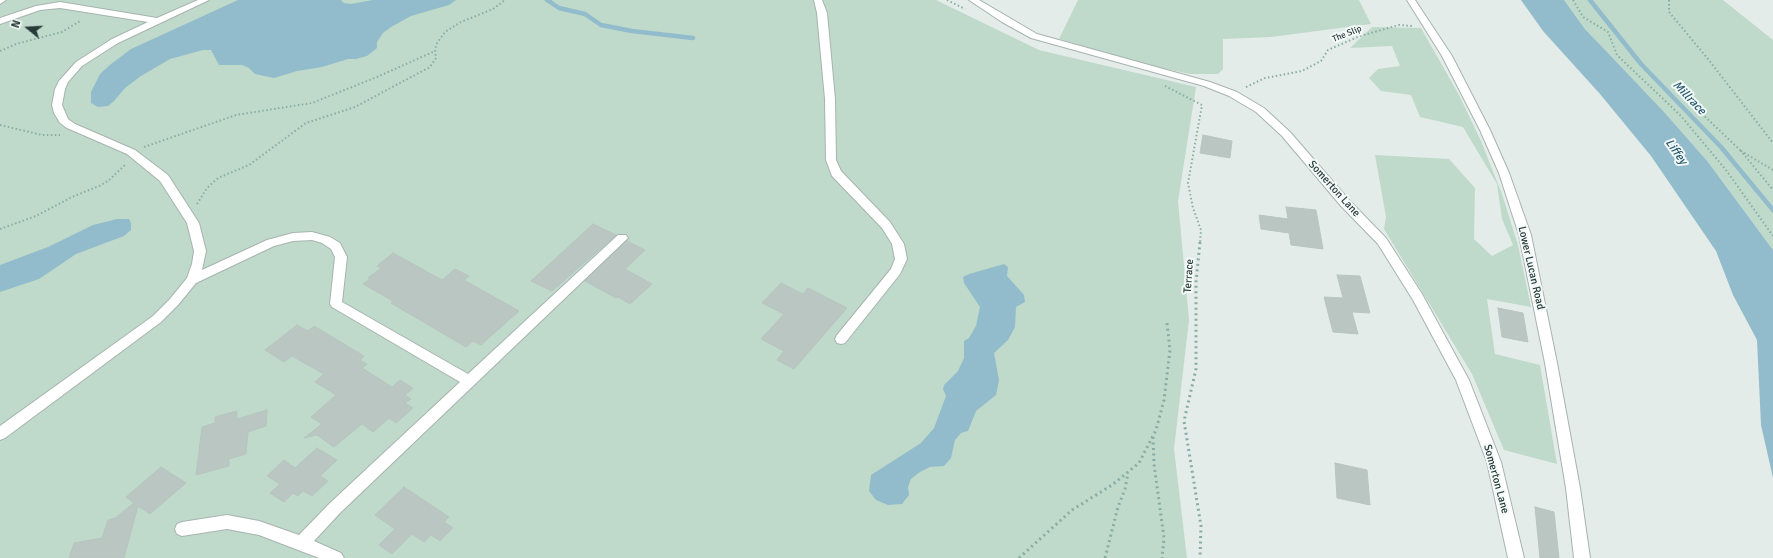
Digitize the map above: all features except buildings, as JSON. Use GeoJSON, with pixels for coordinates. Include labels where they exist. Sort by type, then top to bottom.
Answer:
{"type":"FeatureCollection","features":[{"type":"Feature","properties":{"kind":"street"},"geometry":{"type":"LineString","coordinates":[[0,434],[157,318],[174,302],[192,280],[198,264],[200,251],[193,223],[164,178],[139,158],[126,150],[79,131],[64,121],[59,113],[57,105],[60,89],[70,74],[90,56],[115,41],[205,0]]}},
{"type":"Feature","properties":{"kind":"street"},"geometry":{"type":"LineString","coordinates":[[818,0],[822,12],[830,99],[831,160],[836,173],[886,225],[898,244],[901,259],[896,271],[841,339]]}},
{"type":"Feature","properties":{"kind":"street","name":"Somerton Lane"},"geometry":{"type":"LineString","coordinates":[[973,0],[1034,36],[1207,84],[1233,94],[1260,110],[1286,134],[1345,204],[1382,241],[1418,297],[1462,380],[1494,462],[1516,558]]}},
{"type":"Feature","properties":{"kind":"street","name":"Lower Lucan Road"},"geometry":{"type":"LineString","coordinates":[[1411,0],[1447,56],[1485,130],[1504,173],[1525,235],[1574,488],[1582,558]]}},
{"type":"Feature","properties":{"kind":"street"},"geometry":{"type":"LineString","coordinates":[[0,21],[28,11],[48,6],[60,5],[157,21]]}},
{"type":"Feature","properties":{"kind":"street"},"geometry":{"type":"LineString","coordinates":[[192,280],[271,243],[293,237],[312,236],[326,240],[336,246],[341,257],[336,304],[469,381]]}},
{"type":"Feature","properties":{"kind":"street"},"geometry":{"type":"LineString","coordinates":[[302,543],[335,508],[622,238]]}},
{"type":"Feature","properties":{"kind":"street"},"geometry":{"type":"LineString","coordinates":[[182,529],[227,522],[258,528],[302,543],[336,558]]}},
{"type":"Feature","properties":{"kind":"path"},"geometry":{"type":"LineString","coordinates":[[189,217],[207,188],[218,178],[249,165],[306,124],[355,107],[430,67],[436,58],[435,51],[437,43],[450,27],[494,8],[505,0]]}},
{"type":"Feature","properties":{"kind":"path"},"geometry":{"type":"LineString","coordinates":[[1573,0],[1583,17],[1608,32],[1617,55],[1681,116],[1726,170],[1773,236]]}},
{"type":"Feature","properties":{"kind":"path"},"geometry":{"type":"LineString","coordinates":[[1669,0],[1669,12],[1708,59],[1773,143]]}},
{"type":"Feature","properties":{"kind":"path"},"geometry":{"type":"LineString","coordinates":[[0,51],[16,44],[62,32],[78,23],[93,10]]}},
{"type":"Feature","properties":{"kind":"path","name":"The Slip"},"geometry":{"type":"LineString","coordinates":[[1233,94],[1265,78],[1302,71],[1321,61],[1328,50],[1360,36],[1399,25],[1429,27]]}},
{"type":"Feature","properties":{"kind":"path"},"geometry":{"type":"LineString","coordinates":[[126,150],[159,142],[236,115],[312,103],[377,78],[435,51]]}},
{"type":"Feature","properties":{"kind":"path","name":"Terrace"},"geometry":{"type":"LineString","coordinates":[[1160,85],[1175,90],[1202,105],[1188,183],[1193,208],[1201,230],[1196,282],[1196,369],[1184,421],[1201,526],[1200,558]]}},
{"type":"Feature","properties":{"kind":"path"},"geometry":{"type":"LineString","coordinates":[[1673,86],[1741,151],[1773,190]]}},
{"type":"Feature","properties":{"kind":"path"},"geometry":{"type":"LineString","coordinates":[[0,125],[42,135],[65,135]]}},
{"type":"Feature","properties":{"kind":"path"},"geometry":{"type":"LineString","coordinates":[[1741,151],[1773,170]]}},
{"type":"Feature","properties":{"kind":"path"},"geometry":{"type":"LineString","coordinates":[[0,229],[49,211],[72,197],[108,181],[120,168],[139,158]]}},
{"type":"Feature","properties":{"kind":"path"},"geometry":{"type":"LineString","coordinates":[[1019,558],[1072,510],[1112,485],[1139,463],[1156,430],[1164,400],[1170,350],[1167,323]]}},
{"type":"Feature","properties":{"kind":"path"},"geometry":{"type":"LineString","coordinates":[[1153,437],[1154,464],[1164,538],[1162,558]]}},
{"type":"Feature","properties":{"kind":"path"},"geometry":{"type":"LineString","coordinates":[[1105,558],[1118,507],[1125,489],[1128,472]]}},
{"type":"Feature","properties":{"kind":"green space"},"geometry":{"type":"Polygon","coordinates":[[[5,0],[936,0],[1039,50],[1196,87],[1178,201],[1189,320],[1174,449],[1187,558],[0,558],[0,2],[5,0]]]}},
{"type":"Feature","properties":{"kind":"green space"},"geometry":{"type":"Polygon","coordinates":[[[1078,0],[1359,0],[1371,24],[1271,37],[1223,39],[1223,69],[1218,74],[1190,74],[1143,64],[1059,39],[1078,0]]]}},
{"type":"Feature","properties":{"kind":"green space"},"geometry":{"type":"Polygon","coordinates":[[[1564,0],[1723,0],[1773,40],[1773,250],[1708,162],[1585,29],[1564,0]]]}},
{"type":"Feature","properties":{"kind":"green space"},"geometry":{"type":"Polygon","coordinates":[[[1372,27],[1421,28],[1459,95],[1481,141],[1502,194],[1518,245],[1531,307],[1487,299],[1495,354],[1540,365],[1557,464],[1504,450],[1472,374],[1384,229],[1386,217],[1375,155],[1449,159],[1475,188],[1474,239],[1492,256],[1513,245],[1502,219],[1497,184],[1463,127],[1420,117],[1411,95],[1381,91],[1369,78],[1378,69],[1400,66],[1392,46],[1350,48],[1372,27]]]}},
{"type":"Feature","properties":{"kind":"water"},"geometry":{"type":"Polygon","coordinates":[[[238,0],[341,0],[344,3],[351,4],[373,0],[456,0],[449,5],[411,16],[391,27],[383,33],[377,42],[377,48],[367,56],[356,59],[348,59],[322,67],[297,71],[274,78],[255,74],[249,68],[242,65],[219,65],[211,50],[203,50],[170,59],[141,76],[125,88],[108,106],[98,107],[91,103],[91,92],[100,74],[131,49],[238,0]]]}},
{"type":"Feature","properties":{"kind":"water","name":"Liffey"},"geometry":{"type":"Polygon","coordinates":[[[1521,0],[1564,0],[1585,29],[1663,111],[1708,162],[1773,250],[1773,478],[1761,425],[1757,340],[1733,295],[1716,251],[1651,156],[1600,94],[1543,31],[1521,0]]]}},
{"type":"Feature","properties":{"kind":"water"},"geometry":{"type":"Polygon","coordinates":[[[117,219],[129,219],[131,223],[131,230],[124,236],[76,254],[39,279],[0,292],[0,265],[48,247],[93,225],[117,219]]]}},
{"type":"Feature","properties":{"kind":"water"},"geometry":{"type":"Polygon","coordinates":[[[1004,264],[1008,267],[1007,276],[1024,295],[1025,302],[1016,307],[1015,327],[1008,340],[994,353],[999,380],[996,395],[976,411],[968,431],[961,433],[955,440],[951,458],[944,466],[930,467],[911,479],[908,487],[909,495],[902,504],[888,505],[876,500],[869,491],[871,475],[921,443],[934,428],[946,396],[943,389],[944,385],[958,371],[964,358],[964,341],[969,338],[976,326],[980,307],[964,283],[963,277],[1004,264]]]}},
{"type":"Feature","properties":{"kind":"waterway"},"geometry":{"type":"LineString","coordinates":[[547,0],[559,8],[585,14],[601,25],[632,31],[693,38]]}},
{"type":"Feature","properties":{"kind":"waterway","name":"Millrace"},"geometry":{"type":"LineString","coordinates":[[1590,0],[1641,64],[1721,147],[1773,210]]}}]}
